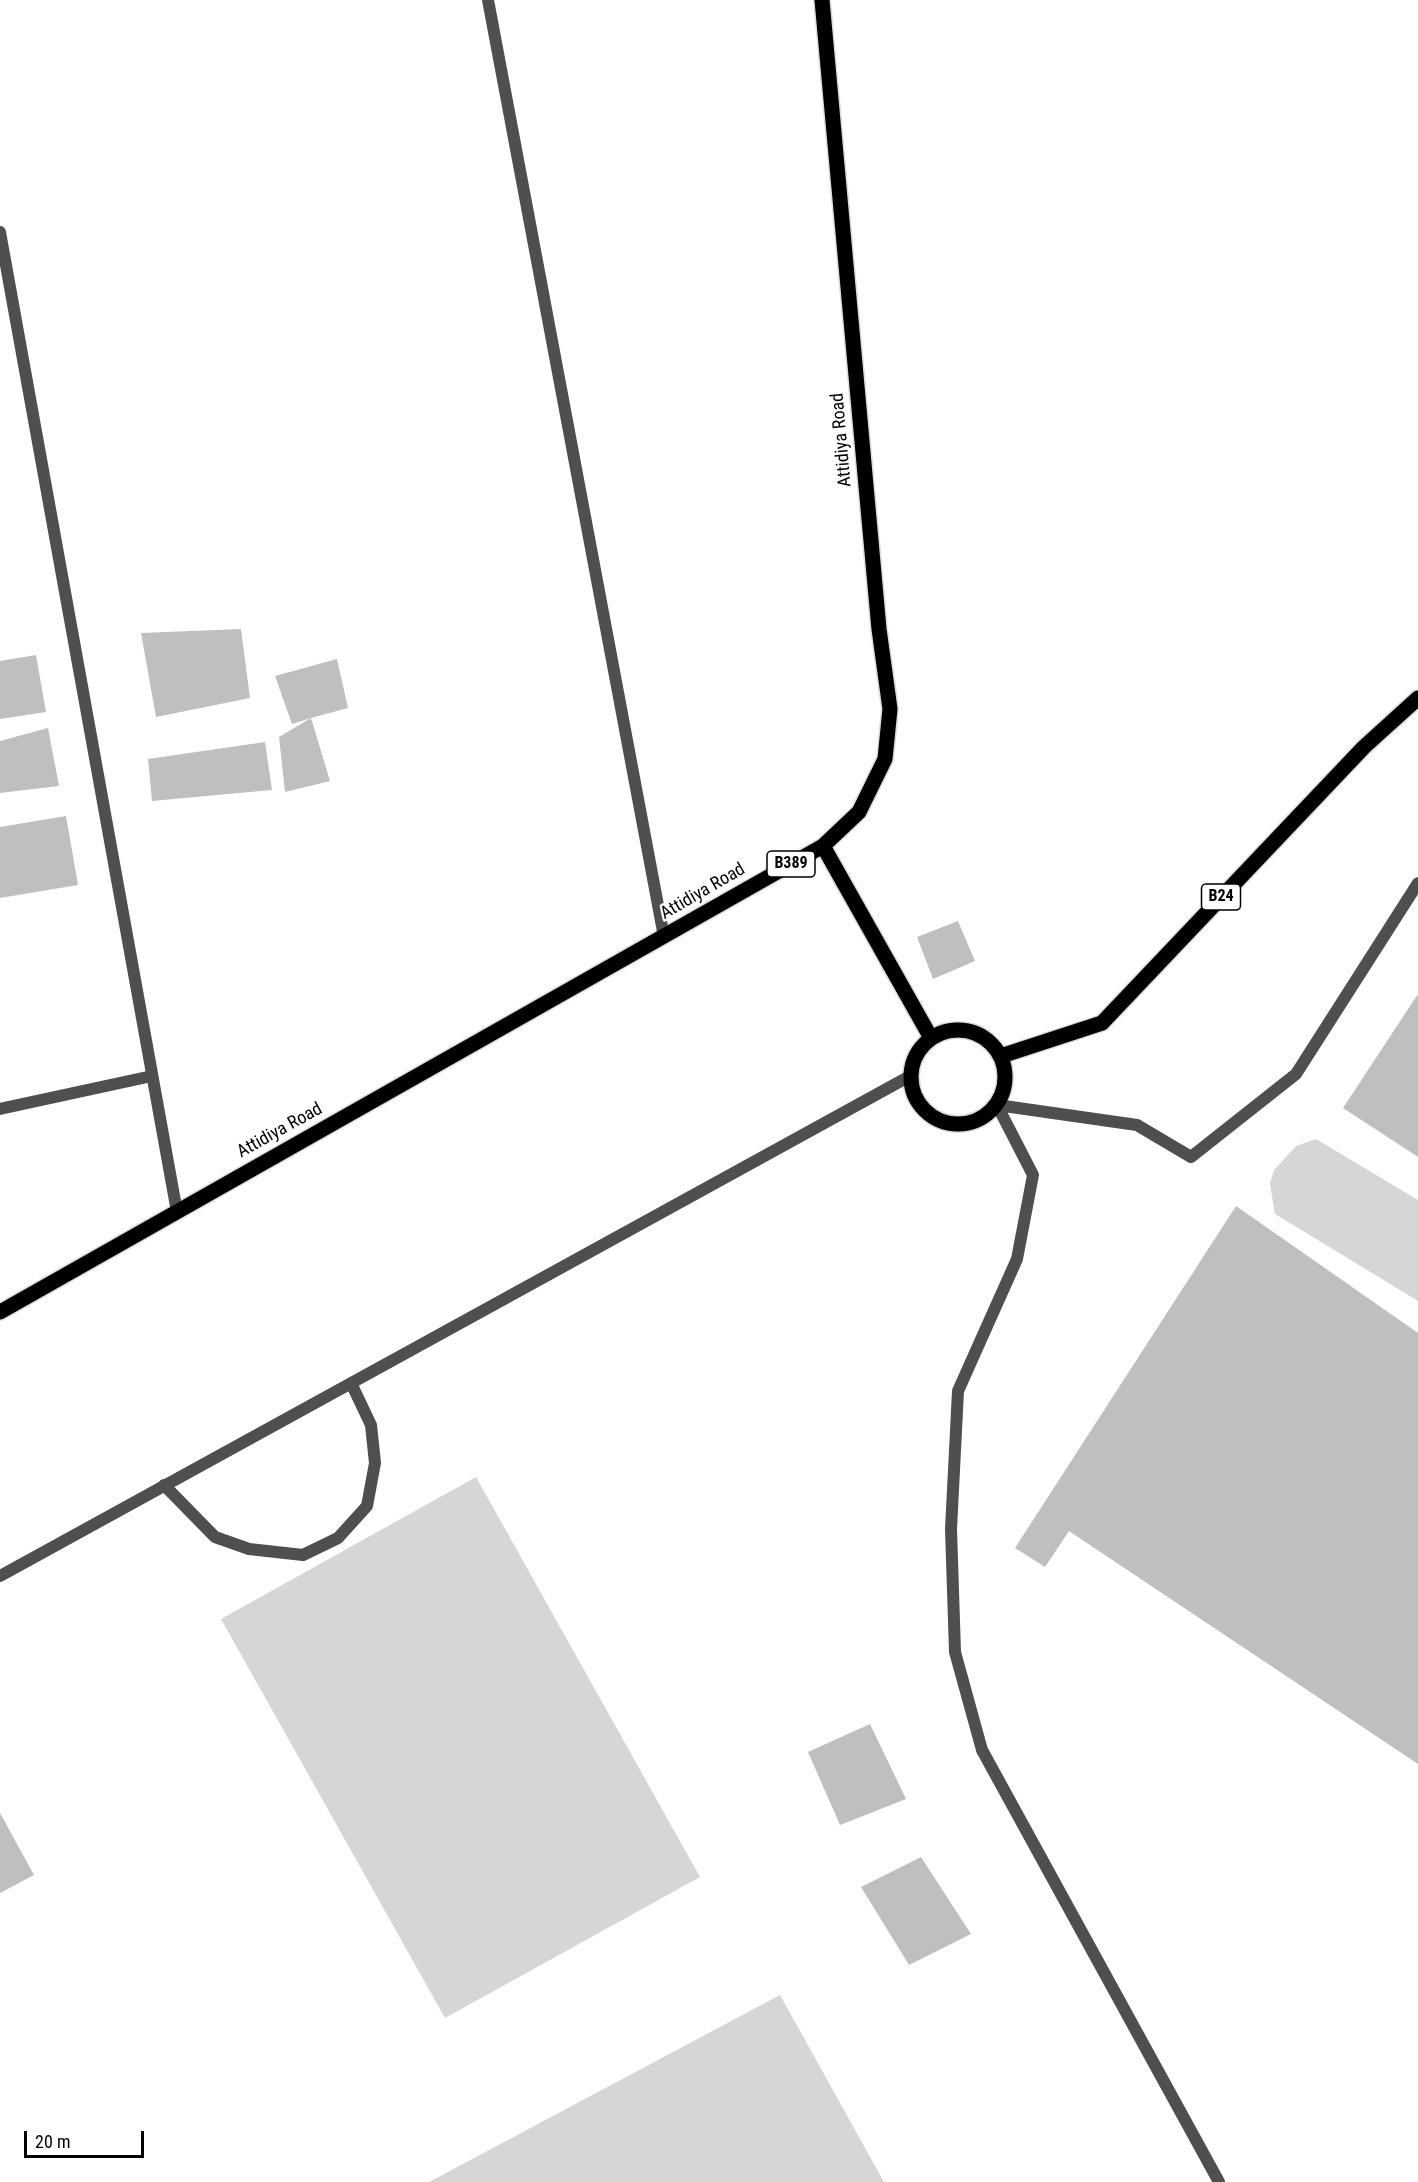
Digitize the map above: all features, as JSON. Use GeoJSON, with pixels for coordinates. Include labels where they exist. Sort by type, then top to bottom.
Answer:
{"type":"FeatureCollection","features":[{"type":"Feature","properties":{"kind":"main road","name":"Attidiya Road"},"geometry":{"type":"LineString","coordinates":[[0,1312],[823,846],[859,812],[885,759],[890,709],[879,629],[822,0]]}},
{"type":"Feature","properties":{"kind":"main road","name":"B24"},"geometry":{"type":"LineString","coordinates":[[1001,1056],[1102,1023],[1364,747],[1418,698]]}},
{"type":"Feature","properties":{"kind":"main road"},"geometry":{"type":"LineString","coordinates":[[823,846],[931,1038]]}},
{"type":"Feature","properties":{"kind":"main road"},"geometry":{"type":"LineString","coordinates":[[959,1029],[977,1033],[991,1043],[1001,1056],[1005,1073],[1004,1089],[997,1105],[983,1117],[967,1124],[950,1124],[934,1118],[921,1107],[912,1091],[910,1076],[913,1061],[920,1048],[931,1038],[945,1031],[959,1029]]}},
{"type":"Feature","properties":{"kind":"street"},"geometry":{"type":"LineString","coordinates":[[488,0],[664,937]]}},
{"type":"Feature","properties":{"kind":"street"},"geometry":{"type":"LineString","coordinates":[[0,232],[177,1212]]}},
{"type":"Feature","properties":{"kind":"street"},"geometry":{"type":"LineString","coordinates":[[997,1105],[1137,1125],[1191,1157],[1296,1074],[1418,883]]}},
{"type":"Feature","properties":{"kind":"street"},"geometry":{"type":"LineString","coordinates":[[0,1109],[152,1076]]}},
{"type":"Feature","properties":{"kind":"street"},"geometry":{"type":"LineString","coordinates":[[0,1576],[910,1076]]}},
{"type":"Feature","properties":{"kind":"street"},"geometry":{"type":"LineString","coordinates":[[997,1105],[1033,1175],[1017,1259],[958,1391],[951,1529],[955,1652],[982,1750],[1219,2182]]}},
{"type":"Feature","properties":{"kind":"street"},"geometry":{"type":"LineString","coordinates":[[164,1485],[215,1537],[249,1549],[303,1556],[338,1538],[367,1506],[375,1463],[371,1425],[351,1383]]}},
{"type":"Feature","properties":{"kind":"shaded area"},"geometry":{"type":"Polygon","coordinates":[[[1316,1139],[1418,1200],[1418,1301],[1275,1214],[1270,1184],[1274,1170],[1296,1146],[1316,1139]]]}},
{"type":"Feature","properties":{"kind":"shaded area"},"geometry":{"type":"Polygon","coordinates":[[[476,1477],[700,1877],[445,2018],[221,1619],[476,1477]]]}},
{"type":"Feature","properties":{"kind":"shaded area"},"geometry":{"type":"Polygon","coordinates":[[[780,1995],[884,2182],[429,2182],[780,1995]]]}},
{"type":"Feature","properties":{"kind":"building"},"geometry":{"type":"Polygon","coordinates":[[[241,629],[250,698],[156,717],[141,633],[241,629]]]}},
{"type":"Feature","properties":{"kind":"building"},"geometry":{"type":"Polygon","coordinates":[[[36,655],[46,712],[0,719],[0,661],[36,655]]]}},
{"type":"Feature","properties":{"kind":"building"},"geometry":{"type":"Polygon","coordinates":[[[337,659],[348,708],[292,724],[275,676],[337,659]]]}},
{"type":"Feature","properties":{"kind":"building"},"geometry":{"type":"Polygon","coordinates":[[[311,718],[330,781],[285,792],[279,737],[311,718]]]}},
{"type":"Feature","properties":{"kind":"building"},"geometry":{"type":"Polygon","coordinates":[[[48,728],[59,786],[0,793],[0,741],[48,728]]]}},
{"type":"Feature","properties":{"kind":"building"},"geometry":{"type":"Polygon","coordinates":[[[265,742],[272,790],[152,801],[148,759],[265,742]]]}},
{"type":"Feature","properties":{"kind":"building"},"geometry":{"type":"Polygon","coordinates":[[[66,816],[78,885],[0,898],[0,827],[66,816]]]}},
{"type":"Feature","properties":{"kind":"building"},"geometry":{"type":"Polygon","coordinates":[[[958,921],[975,961],[933,979],[917,937],[958,921]]]}},
{"type":"Feature","properties":{"kind":"building"},"geometry":{"type":"Polygon","coordinates":[[[1418,994],[1418,1157],[1343,1108],[1418,994]]]}},
{"type":"Feature","properties":{"kind":"building"},"geometry":{"type":"Polygon","coordinates":[[[1236,1206],[1418,1333],[1418,1764],[1069,1531],[1045,1567],[1015,1548],[1236,1206]]]}},
{"type":"Feature","properties":{"kind":"building"},"geometry":{"type":"Polygon","coordinates":[[[870,1724],[906,1799],[840,1825],[808,1752],[870,1724]]]}},
{"type":"Feature","properties":{"kind":"building"},"geometry":{"type":"Polygon","coordinates":[[[0,1813],[34,1875],[0,1893],[0,1813]]]}},
{"type":"Feature","properties":{"kind":"building"},"geometry":{"type":"Polygon","coordinates":[[[921,1857],[971,1934],[909,1965],[861,1887],[921,1857]]]}}]}
